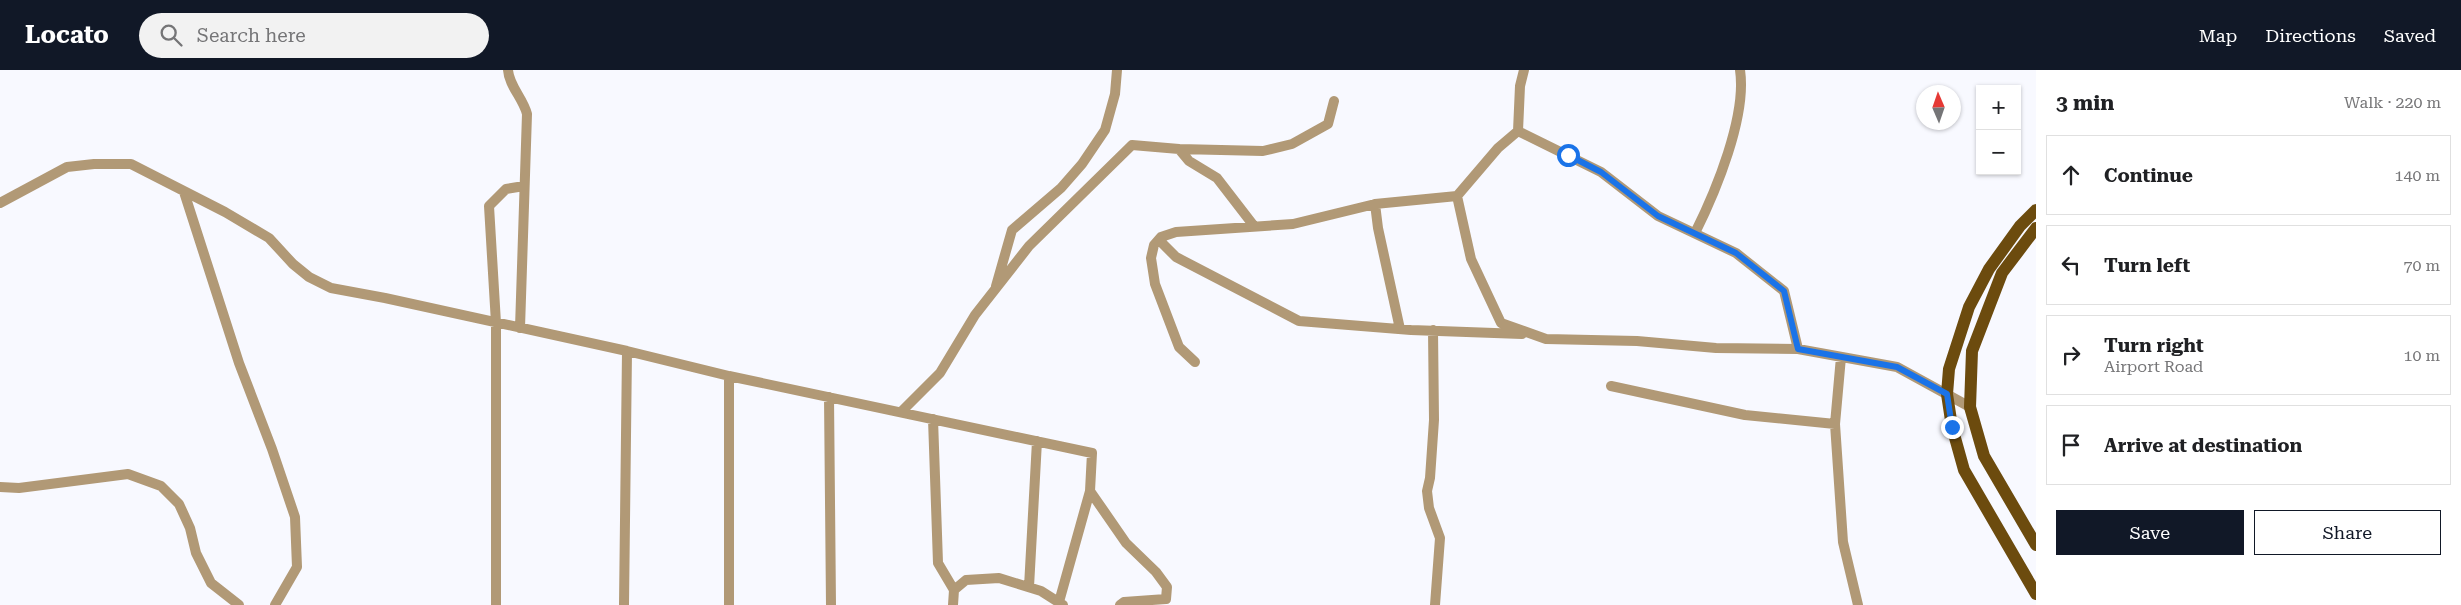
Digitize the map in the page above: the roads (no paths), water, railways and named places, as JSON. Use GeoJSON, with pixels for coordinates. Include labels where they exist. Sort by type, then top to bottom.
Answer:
{"type":"FeatureCollection","features":[{"type":"Feature","properties":{"kind":"main road"},"geometry":{"type":"LineString","coordinates":[[2036,210],[2020,226],[1989,269],[1970,307],[1949,369],[1947,394],[1952,427],[1964,470],[2036,594]]}},
{"type":"Feature","properties":{"kind":"main road"},"geometry":{"type":"LineString","coordinates":[[2036,228],[2002,273],[1972,351],[1970,407],[1984,456],[2036,545]]}},
{"type":"Feature","properties":{"kind":"street"},"geometry":{"type":"LineString","coordinates":[[508,70],[508,76],[525,103],[527,114],[520,328]]}},
{"type":"Feature","properties":{"kind":"street"},"geometry":{"type":"LineString","coordinates":[[995,289],[1012,230],[1061,188],[1082,164],[1105,130],[1115,94],[1117,70]]}},
{"type":"Feature","properties":{"kind":"street"},"geometry":{"type":"LineString","coordinates":[[1195,362],[1179,347],[1155,284],[1151,258],[1154,244],[1176,232],[1293,224],[1375,204],[1457,196],[1498,148],[1518,131],[1520,86],[1524,70]]}},
{"type":"Feature","properties":{"kind":"street"},"geometry":{"type":"LineString","coordinates":[[1695,233],[1712,199],[1738,115],[1742,87],[1740,70]]}},
{"type":"Feature","properties":{"kind":"street"},"geometry":{"type":"LineString","coordinates":[[901,412],[940,373],[975,315],[1029,246],[1132,145],[1179,150],[1263,150],[1292,144],[1328,124],[1334,101]]}},
{"type":"Feature","properties":{"kind":"street"},"geometry":{"type":"LineString","coordinates":[[1518,131],[1601,172],[1658,216],[1736,253],[1784,291],[1798,349]]}},
{"type":"Feature","properties":{"kind":"street"},"geometry":{"type":"LineString","coordinates":[[1179,150],[1189,161],[1217,178],[1254,226]]}},
{"type":"Feature","properties":{"kind":"street"},"geometry":{"type":"LineString","coordinates":[[0,203],[67,167],[94,164],[131,164],[225,212],[269,238],[292,264],[309,277],[331,288],[627,351],[729,376],[1092,453],[1090,491],[1061,604],[1041,591],[999,578],[966,580],[954,590]]}},
{"type":"Feature","properties":{"kind":"street"},"geometry":{"type":"LineString","coordinates":[[496,605],[496,323],[489,206],[506,189],[524,186]]}},
{"type":"Feature","properties":{"kind":"street"},"geometry":{"type":"LineString","coordinates":[[184,192],[239,363],[272,449],[295,517],[296,567],[275,605]]}},
{"type":"Feature","properties":{"kind":"street"},"geometry":{"type":"LineString","coordinates":[[1457,196],[1471,259],[1501,322],[1546,339],[1637,341],[1716,348],[1798,349],[1897,367],[1970,407]]}},
{"type":"Feature","properties":{"kind":"street"},"geometry":{"type":"LineString","coordinates":[[1375,204],[1378,228],[1400,329]]}},
{"type":"Feature","properties":{"kind":"street"},"geometry":{"type":"LineString","coordinates":[[1159,240],[1176,258],[1299,321],[1400,329],[1534,334]]}},
{"type":"Feature","properties":{"kind":"street"},"geometry":{"type":"LineString","coordinates":[[1433,330],[1434,420],[1430,478],[1427,492],[1429,508],[1440,538],[1435,605]]}},
{"type":"Feature","properties":{"kind":"street"},"geometry":{"type":"LineString","coordinates":[[624,605],[627,351]]}},
{"type":"Feature","properties":{"kind":"street"},"geometry":{"type":"LineString","coordinates":[[1840,357],[1835,424],[1843,542],[1858,605]]}},
{"type":"Feature","properties":{"kind":"street"},"geometry":{"type":"LineString","coordinates":[[729,376],[729,605]]}},
{"type":"Feature","properties":{"kind":"street"},"geometry":{"type":"LineString","coordinates":[[1611,386],[1745,415],[1835,424]]}},
{"type":"Feature","properties":{"kind":"street"},"geometry":{"type":"LineString","coordinates":[[829,397],[832,605]]}},
{"type":"Feature","properties":{"kind":"street"},"geometry":{"type":"LineString","coordinates":[[933,419],[938,563],[954,590],[954,605]]}},
{"type":"Feature","properties":{"kind":"street"},"geometry":{"type":"LineString","coordinates":[[1029,587],[1037,441]]}},
{"type":"Feature","properties":{"kind":"street"},"geometry":{"type":"LineString","coordinates":[[0,487],[19,488],[128,474],[161,486],[179,504],[190,528],[196,553],[211,582],[239,605]]}},
{"type":"Feature","properties":{"kind":"street"},"geometry":{"type":"LineString","coordinates":[[1090,491],[1126,543],[1156,572],[1167,587],[1166,599],[1124,602],[1120,605]]}}]}
